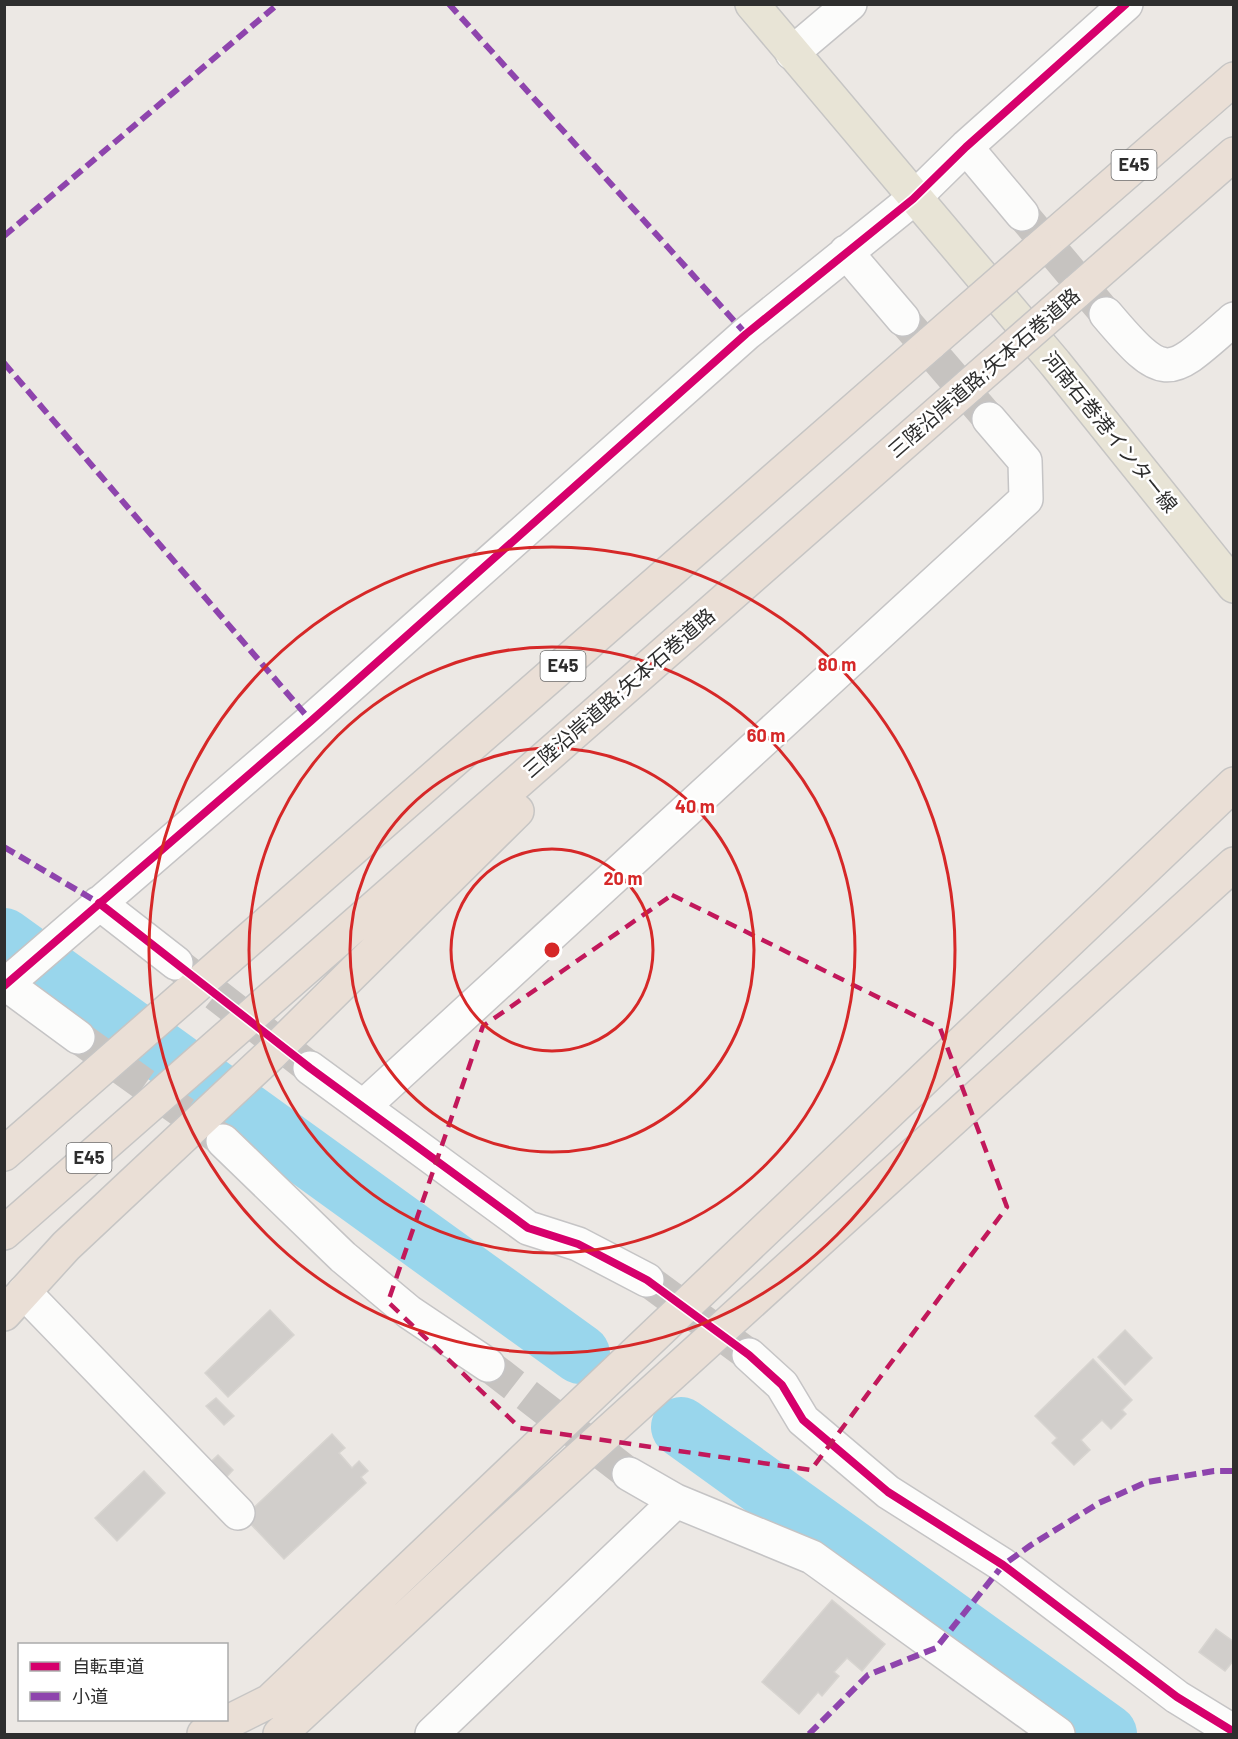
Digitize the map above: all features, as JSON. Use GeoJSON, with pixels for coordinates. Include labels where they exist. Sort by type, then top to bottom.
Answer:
{"type":"FeatureCollection","features":[{"type":"Feature","properties":{"kind":"highway","name":"E45"},"geometry":{"type":"LineString","coordinates":[[4,1154],[1233,79]]}},
{"type":"Feature","properties":{"kind":"highway","name":"三陸沿岸道路;矢本石巻道路"},"geometry":{"type":"LineString","coordinates":[[4,1233],[1233,154]]}},
{"type":"Feature","properties":{"kind":"highway"},"geometry":{"type":"LineString","coordinates":[[14,1303],[66,1246],[270,1054],[781,550]]}},
{"type":"Feature","properties":{"kind":"highway"},"geometry":{"type":"LineString","coordinates":[[227,1734],[270,1701],[1233,784]]}},
{"type":"Feature","properties":{"kind":"highway"},"geometry":{"type":"LineString","coordinates":[[280,1734],[499,1531],[1233,864]]}},
{"type":"Feature","properties":{"kind":"highway"},"geometry":{"type":"LineString","coordinates":[[204,1734],[270,1701]]}},
{"type":"Feature","properties":{"kind":"main road","name":"河南石巻港インター線"},"geometry":{"type":"LineString","coordinates":[[752,4],[913,199],[1055,363],[1233,586]]}},
{"type":"Feature","properties":{"kind":"street"},"geometry":{"type":"LineString","coordinates":[[792,53],[850,4]]}},
{"type":"Feature","properties":{"kind":"street"},"geometry":{"type":"LineString","coordinates":[[78,1037],[10,981],[311,721],[747,334],[913,199],[966,147],[1126,4]]}},
{"type":"Feature","properties":{"kind":"street"},"geometry":{"type":"LineString","coordinates":[[966,147],[1022,214]]}},
{"type":"Feature","properties":{"kind":"street"},"geometry":{"type":"LineString","coordinates":[[846,252],[903,319]]}},
{"type":"Feature","properties":{"kind":"street"},"geometry":{"type":"LineString","coordinates":[[1106,314],[1138,352],[1155,363],[1172,367],[1190,357],[1233,319]]}},
{"type":"Feature","properties":{"kind":"street"},"geometry":{"type":"LineString","coordinates":[[363,1107],[1026,499],[1025,461],[989,419]]}},
{"type":"Feature","properties":{"kind":"street"},"geometry":{"type":"LineString","coordinates":[[93,909],[176,963]]}},
{"type":"Feature","properties":{"kind":"street"},"geometry":{"type":"LineString","coordinates":[[310,1068],[528,1228],[578,1244],[647,1280]]}},
{"type":"Feature","properties":{"kind":"street"},"geometry":{"type":"LineString","coordinates":[[223,1141],[343,1257],[409,1312],[488,1365]]}},
{"type":"Feature","properties":{"kind":"street"},"geometry":{"type":"LineString","coordinates":[[14,1303],[238,1513]]}},
{"type":"Feature","properties":{"kind":"street"},"geometry":{"type":"LineString","coordinates":[[749,1355],[782,1385],[803,1420],[888,1492],[1003,1565],[1177,1696],[1233,1732]]}},
{"type":"Feature","properties":{"kind":"street"},"geometry":{"type":"LineString","coordinates":[[629,1474],[676,1501],[812,1557],[1058,1734]]}},
{"type":"Feature","properties":{"kind":"street"},"geometry":{"type":"LineString","coordinates":[[432,1734],[676,1501]]}},
{"type":"Feature","properties":{"kind":"highlighted area"},"geometry":{"type":"Polygon","coordinates":[[[672,895],[940,1028],[1007,1207],[811,1470],[520,1428],[388,1302],[483,1026],[672,895]]]}},
{"type":"Feature","properties":{"kind":"building"},"geometry":{"type":"Polygon","coordinates":[[[270,1310],[294,1335],[228,1397],[205,1373],[270,1310]]]}},
{"type":"Feature","properties":{"kind":"building"},"geometry":{"type":"Polygon","coordinates":[[[1125,1330],[1152,1358],[1125,1385],[1098,1357],[1125,1330]]]}},
{"type":"Feature","properties":{"kind":"building"},"geometry":{"type":"Polygon","coordinates":[[[1093,1359],[1132,1400],[1122,1410],[1126,1414],[1111,1429],[1102,1420],[1081,1440],[1090,1450],[1074,1465],[1052,1443],[1057,1438],[1035,1416],[1093,1359]]]}},
{"type":"Feature","properties":{"kind":"building"},"geometry":{"type":"Polygon","coordinates":[[[216,1398],[234,1416],[224,1425],[206,1406],[216,1398]]]}},
{"type":"Feature","properties":{"kind":"building"},"geometry":{"type":"Polygon","coordinates":[[[332,1434],[345,1448],[339,1453],[352,1468],[359,1461],[368,1471],[361,1477],[366,1483],[284,1559],[244,1517],[332,1434]]]}},
{"type":"Feature","properties":{"kind":"building"},"geometry":{"type":"Polygon","coordinates":[[[218,1455],[233,1470],[218,1486],[202,1470],[218,1455]]]}},
{"type":"Feature","properties":{"kind":"building"},"geometry":{"type":"Polygon","coordinates":[[[144,1471],[165,1493],[117,1541],[95,1518],[144,1471]]]}},
{"type":"Feature","properties":{"kind":"building"},"geometry":{"type":"Polygon","coordinates":[[[832,1600],[885,1644],[862,1671],[847,1658],[834,1672],[839,1676],[822,1696],[818,1692],[799,1714],[762,1682],[832,1600]]]}},
{"type":"Feature","properties":{"kind":"building"},"geometry":{"type":"Polygon","coordinates":[[[1216,1629],[1234,1642],[1234,1660],[1225,1671],[1199,1652],[1216,1629]]]}},
{"type":"Feature","properties":{"kind":"waterway"},"geometry":{"type":"LineString","coordinates":[[4,938],[580,1354]]}},
{"type":"Feature","properties":{"kind":"waterway"},"geometry":{"type":"LineString","coordinates":[[681,1427],[1107,1734]]}},
{"type":"Feature","properties":{"kind":"tunnel"},"geometry":{"type":"LineString","coordinates":[[1022,214],[1106,314]]}},
{"type":"Feature","properties":{"kind":"tunnel"},"geometry":{"type":"LineString","coordinates":[[903,319],[989,419]]}},
{"type":"Feature","properties":{"kind":"tunnel"},"geometry":{"type":"LineString","coordinates":[[177,964],[310,1068]]}},
{"type":"Feature","properties":{"kind":"tunnel"},"geometry":{"type":"LineString","coordinates":[[78,1037],[219,1138]]}},
{"type":"Feature","properties":{"kind":"tunnel"},"geometry":{"type":"LineString","coordinates":[[647,1280],[749,1355]]}},
{"type":"Feature","properties":{"kind":"tunnel"},"geometry":{"type":"LineString","coordinates":[[488,1365],[629,1474]]}},
{"type":"Feature","properties":{"kind":"marked path"},"geometry":{"type":"LineString","coordinates":[[4,236],[278,4]]}},
{"type":"Feature","properties":{"kind":"marked path"},"geometry":{"type":"LineString","coordinates":[[449,4],[746,334]]}},
{"type":"Feature","properties":{"kind":"marked path"},"geometry":{"type":"LineString","coordinates":[[4,363],[311,721]]}},
{"type":"Feature","properties":{"kind":"marked path"},"geometry":{"type":"LineString","coordinates":[[4,847],[99,903]]}},
{"type":"Feature","properties":{"kind":"marked path"},"geometry":{"type":"LineString","coordinates":[[809,1734],[868,1675],[936,1648],[1003,1565],[1031,1545],[1099,1503],[1147,1482],[1214,1471],[1234,1471]]}},
{"type":"Feature","properties":{"kind":"cycle path"},"geometry":{"type":"LineString","coordinates":[[4,986],[311,721],[746,334],[913,199],[966,147],[1126,4]]}},
{"type":"Feature","properties":{"kind":"cycle path"},"geometry":{"type":"LineString","coordinates":[[99,903],[310,1068],[528,1228],[578,1244],[647,1280],[749,1355],[782,1385],[803,1420],[888,1492],[1003,1565],[1177,1697],[1234,1732]]}}]}
